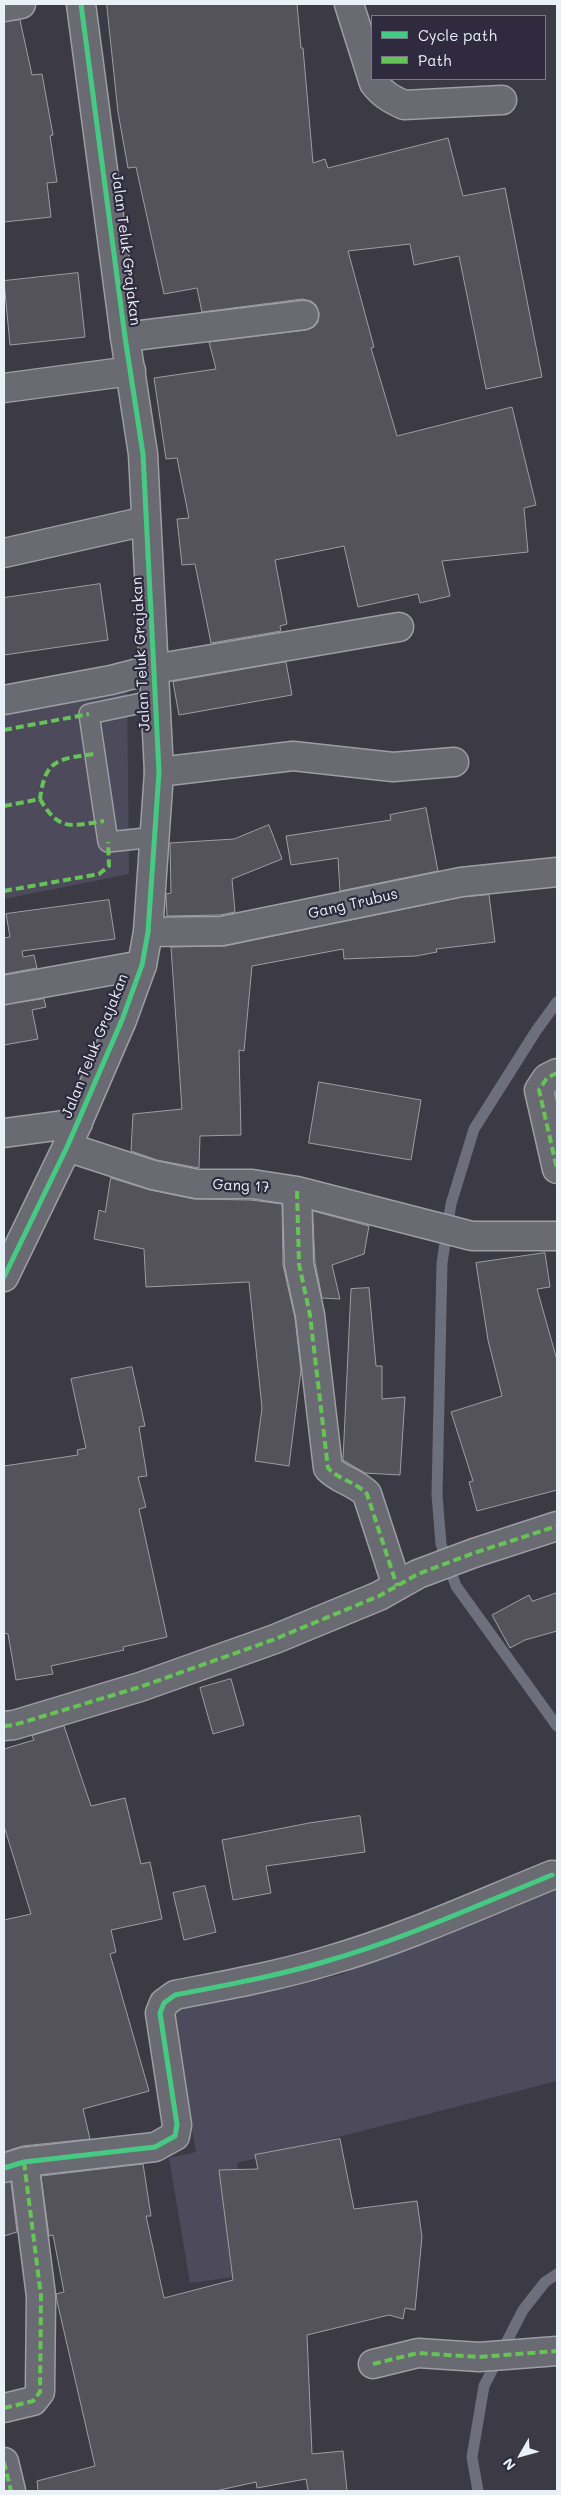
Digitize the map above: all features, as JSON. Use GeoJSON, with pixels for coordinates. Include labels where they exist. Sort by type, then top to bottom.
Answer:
{"type":"FeatureCollection","features":[{"type":"Feature","properties":{"kind":"street"},"geometry":{"type":"LineString","coordinates":[[4,7],[21,4]]}},
{"type":"Feature","properties":{"kind":"street","name":"Jalan Teluk Grajakan"},"geometry":{"type":"LineString","coordinates":[[4,1277],[78,1123],[122,1020],[142,966],[148,932],[159,772],[143,454],[125,337],[81,4]]}},
{"type":"Feature","properties":{"kind":"street"},"geometry":{"type":"LineString","coordinates":[[349,4],[371,74]]}},
{"type":"Feature","properties":{"kind":"street"},"geometry":{"type":"LineString","coordinates":[[373,80],[381,93],[404,105],[502,100]]}},
{"type":"Feature","properties":{"kind":"street"},"geometry":{"type":"LineString","coordinates":[[125,337],[304,315]]}},
{"type":"Feature","properties":{"kind":"street"},"geometry":{"type":"LineString","coordinates":[[4,388],[131,371]]}},
{"type":"Feature","properties":{"kind":"street"},"geometry":{"type":"LineString","coordinates":[[4,553],[146,521]]}},
{"type":"Feature","properties":{"kind":"street"},"geometry":{"type":"LineString","coordinates":[[4,700],[111,680],[154,669],[399,627]]}},
{"type":"Feature","properties":{"kind":"street"},"geometry":{"type":"LineString","coordinates":[[159,772],[293,756],[393,767],[454,762]]}},
{"type":"Feature","properties":{"kind":"street","name":"Gang Trubus"},"geometry":{"type":"LineString","coordinates":[[148,932],[222,931],[461,882],[557,872]]}},
{"type":"Feature","properties":{"kind":"street"},"geometry":{"type":"LineString","coordinates":[[4,990],[142,966]]}},
{"type":"Feature","properties":{"kind":"street"},"geometry":{"type":"LineString","coordinates":[[557,1073],[547,1078],[539,1090],[557,1169]]}},
{"type":"Feature","properties":{"kind":"street"},"geometry":{"type":"LineString","coordinates":[[4,1133],[78,1123]]}},
{"type":"Feature","properties":{"kind":"street","name":"Gang 17"},"geometry":{"type":"LineString","coordinates":[[67,1147],[153,1175],[197,1184],[252,1184],[297,1191],[417,1220],[472,1236],[557,1236]]}},
{"type":"Feature","properties":{"kind":"street"},"geometry":{"type":"LineString","coordinates":[[297,1191],[299,1264],[310,1315],[328,1468],[335,1475],[361,1487],[367,1494],[407,1580]]}},
{"type":"Feature","properties":{"kind":"street"},"geometry":{"type":"LineString","coordinates":[[4,1726],[14,1725],[140,1687],[275,1639],[379,1596],[407,1580],[474,1553],[557,1526]]}},
{"type":"Feature","properties":{"kind":"street"},"geometry":{"type":"LineString","coordinates":[[4,2408],[33,2401],[40,2392],[41,2296],[14,2165],[155,2147],[175,2136],[177,2125],[160,2013],[161,2006],[175,1995],[279,1974],[328,1961],[381,1943],[552,1875]]}},
{"type":"Feature","properties":{"kind":"street"},"geometry":{"type":"LineString","coordinates":[[373,2364],[418,2353],[479,2356],[548,2352]]}},
{"type":"Feature","properties":{"kind":"street"},"geometry":{"type":"LineString","coordinates":[[4,2462],[11,2491]]}},
{"type":"Feature","properties":{"kind":"lane"},"geometry":{"type":"LineString","coordinates":[[155,837],[108,842],[89,714],[156,700]]}},
{"type":"Feature","properties":{"kind":"shaded area"},"geometry":{"type":"Polygon","coordinates":[[[127,684],[129,874],[4,899],[4,707],[127,684]]]}},
{"type":"Feature","properties":{"kind":"shaded area"},"geometry":{"type":"Polygon","coordinates":[[[557,1873],[557,2081],[237,2163],[255,2274],[190,2283],[169,2158],[196,2152],[171,2012],[343,1974],[557,1873]]]}},
{"type":"Feature","properties":{"kind":"building"},"geometry":{"type":"Polygon","coordinates":[[[107,4],[297,4],[301,48],[303,48],[313,163],[325,159],[328,168],[448,138],[463,196],[505,188],[542,377],[486,389],[459,256],[414,265],[410,244],[348,251],[374,347],[371,348],[397,436],[512,407],[536,505],[524,508],[528,552],[442,561],[450,596],[420,603],[418,594],[358,607],[344,546],[275,560],[287,624],[280,626],[281,631],[211,643],[195,564],[182,565],[177,519],[189,518],[177,458],[166,459],[154,378],[216,369],[209,342],[306,330],[314,327],[318,322],[319,313],[316,305],[311,301],[302,299],[202,312],[197,288],[164,294],[136,167],[128,168],[118,112],[107,4]]]}},
{"type":"Feature","properties":{"kind":"building"},"geometry":{"type":"Polygon","coordinates":[[[20,20],[32,75],[42,74],[53,135],[50,136],[57,182],[47,183],[51,217],[4,222],[4,22],[20,20]]]}},
{"type":"Feature","properties":{"kind":"building"},"geometry":{"type":"Polygon","coordinates":[[[78,273],[85,337],[10,345],[4,281],[78,273]]]}},
{"type":"Feature","properties":{"kind":"building"},"geometry":{"type":"Polygon","coordinates":[[[100,584],[108,640],[4,655],[4,598],[100,584]]]}},
{"type":"Feature","properties":{"kind":"building"},"geometry":{"type":"Polygon","coordinates":[[[286,662],[292,695],[179,715],[173,682],[286,662]]]}},
{"type":"Feature","properties":{"kind":"building"},"geometry":{"type":"Polygon","coordinates":[[[426,808],[438,871],[340,891],[338,858],[291,865],[286,836],[391,820],[390,815],[426,808]]]}},
{"type":"Feature","properties":{"kind":"building"},"geometry":{"type":"Polygon","coordinates":[[[269,825],[282,859],[232,879],[235,912],[220,915],[167,916],[166,894],[171,893],[170,843],[234,839],[269,825]]]}},
{"type":"Feature","properties":{"kind":"building"},"geometry":{"type":"Polygon","coordinates":[[[489,895],[495,942],[436,949],[437,952],[416,956],[344,959],[343,949],[252,966],[244,1051],[239,1050],[241,1135],[200,1136],[199,1168],[157,1160],[131,1151],[133,1114],[182,1109],[171,947],[225,946],[463,897],[489,895]]]}},
{"type":"Feature","properties":{"kind":"building"},"geometry":{"type":"Polygon","coordinates":[[[109,900],[115,939],[22,951],[23,957],[34,955],[37,968],[4,974],[4,938],[10,937],[6,914],[109,900]]]}},
{"type":"Feature","properties":{"kind":"building"},"geometry":{"type":"Polygon","coordinates":[[[44,999],[46,1007],[32,1010],[38,1039],[4,1045],[4,1005],[44,999]]]}},
{"type":"Feature","properties":{"kind":"building"},"geometry":{"type":"Polygon","coordinates":[[[319,1082],[421,1100],[411,1160],[309,1143],[319,1082]]]}},
{"type":"Feature","properties":{"kind":"building"},"geometry":{"type":"Polygon","coordinates":[[[111,1178],[150,1190],[194,1199],[251,1200],[282,1204],[283,1265],[295,1318],[301,1370],[289,1466],[255,1461],[262,1408],[249,1282],[146,1287],[144,1249],[94,1239],[99,1210],[105,1212],[111,1178]]]}},
{"type":"Feature","properties":{"kind":"building"},"geometry":{"type":"Polygon","coordinates":[[[313,1211],[369,1226],[364,1254],[332,1265],[340,1299],[322,1298],[315,1262],[313,1211]]]}},
{"type":"Feature","properties":{"kind":"building"},"geometry":{"type":"Polygon","coordinates":[[[545,1253],[550,1287],[537,1289],[557,1360],[557,1490],[477,1511],[469,1482],[473,1481],[451,1412],[502,1396],[488,1340],[476,1263],[545,1253]]]}},
{"type":"Feature","properties":{"kind":"building"},"geometry":{"type":"Polygon","coordinates":[[[369,1288],[376,1366],[382,1366],[382,1399],[405,1397],[400,1475],[365,1473],[343,1460],[351,1289],[369,1288]]]}},
{"type":"Feature","properties":{"kind":"building"},"geometry":{"type":"Polygon","coordinates":[[[132,1367],[145,1426],[139,1427],[147,1476],[138,1477],[146,1507],[139,1509],[167,1637],[123,1647],[124,1650],[51,1666],[53,1674],[16,1680],[8,1634],[4,1633],[4,1466],[78,1455],[77,1450],[86,1448],[71,1379],[132,1367]]]}},
{"type":"Feature","properties":{"kind":"building"},"geometry":{"type":"Polygon","coordinates":[[[557,1593],[557,1631],[525,1640],[510,1648],[492,1615],[529,1595],[532,1601],[557,1593]]]}},
{"type":"Feature","properties":{"kind":"building"},"geometry":{"type":"Polygon","coordinates":[[[231,1679],[244,1725],[213,1734],[200,1688],[231,1679]]]}},
{"type":"Feature","properties":{"kind":"building"},"geometry":{"type":"Polygon","coordinates":[[[64,1726],[91,1806],[125,1798],[141,1864],[150,1862],[162,1919],[111,1930],[116,1952],[110,1954],[149,2091],[83,2109],[90,2139],[22,2146],[4,2152],[4,1920],[31,1914],[4,1826],[4,1749],[34,1740],[32,1736],[64,1726]]]}},
{"type":"Feature","properties":{"kind":"building"},"geometry":{"type":"Polygon","coordinates":[[[360,1816],[365,1852],[266,1866],[271,1893],[233,1900],[222,1840],[309,1823],[360,1816]]]}},
{"type":"Feature","properties":{"kind":"building"},"geometry":{"type":"Polygon","coordinates":[[[205,1886],[216,1932],[184,1940],[173,1893],[205,1886]]]}},
{"type":"Feature","properties":{"kind":"building"},"geometry":{"type":"Polygon","coordinates":[[[340,2139],[354,2209],[417,2201],[422,2237],[415,2310],[405,2308],[403,2319],[389,2315],[307,2335],[312,2454],[343,2451],[347,2491],[308,2491],[306,2479],[257,2488],[256,2482],[215,2491],[38,2491],[37,2481],[95,2466],[57,2301],[56,2294],[64,2292],[53,2235],[49,2236],[41,2176],[143,2164],[151,2216],[146,2216],[164,2298],[233,2280],[219,2170],[258,2169],[255,2155],[340,2139]]]}},
{"type":"Feature","properties":{"kind":"building"},"geometry":{"type":"Polygon","coordinates":[[[11,2182],[17,2232],[4,2236],[4,2183],[11,2182]]]}},
{"type":"Feature","properties":{"kind":"waterway"},"geometry":{"type":"LineString","coordinates":[[557,1002],[536,1031],[474,1129],[451,1204],[442,1263],[437,1495],[441,1544],[456,1586],[557,1726]]}},
{"type":"Feature","properties":{"kind":"waterway"},"geometry":{"type":"LineString","coordinates":[[478,2491],[472,2457],[484,2386],[523,2310],[545,2282],[557,2274]]}},
{"type":"Feature","properties":{"kind":"marked path"},"geometry":{"type":"LineString","coordinates":[[4,730],[89,714]]}},
{"type":"Feature","properties":{"kind":"marked path"},"geometry":{"type":"LineString","coordinates":[[4,806],[40,799],[45,776],[55,763],[94,754]]}},
{"type":"Feature","properties":{"kind":"marked path"},"geometry":{"type":"LineString","coordinates":[[40,799],[53,817],[60,822],[74,825],[104,821]]}},
{"type":"Feature","properties":{"kind":"marked path"},"geometry":{"type":"LineString","coordinates":[[4,891],[99,874],[109,866],[108,842]]}},
{"type":"Feature","properties":{"kind":"marked path"},"geometry":{"type":"LineString","coordinates":[[557,1073],[547,1078],[539,1090],[557,1169]]}},
{"type":"Feature","properties":{"kind":"marked path"},"geometry":{"type":"LineString","coordinates":[[297,1191],[299,1264],[310,1315],[328,1468],[367,1494],[397,1586]]}},
{"type":"Feature","properties":{"kind":"marked path"},"geometry":{"type":"LineString","coordinates":[[4,1726],[14,1725],[140,1687],[275,1639],[379,1596],[418,1574],[474,1553],[557,1526]]}},
{"type":"Feature","properties":{"kind":"marked path"},"geometry":{"type":"LineString","coordinates":[[4,2408],[33,2401],[40,2392],[41,2296],[24,2162]]}},
{"type":"Feature","properties":{"kind":"marked path"},"geometry":{"type":"LineString","coordinates":[[373,2364],[418,2353],[479,2357],[557,2351]]}},
{"type":"Feature","properties":{"kind":"marked path"},"geometry":{"type":"LineString","coordinates":[[4,2462],[11,2491]]}},
{"type":"Feature","properties":{"kind":"cycle path"},"geometry":{"type":"LineString","coordinates":[[4,1277],[67,1147],[122,1020],[142,965],[148,932],[159,772],[143,454],[125,337],[81,4]]}},
{"type":"Feature","properties":{"kind":"cycle path"},"geometry":{"type":"LineString","coordinates":[[4,2168],[24,2162],[155,2147],[175,2136],[177,2125],[160,2013],[164,2003],[175,1995],[289,1971],[356,1952],[441,1921],[552,1875]]}}]}
